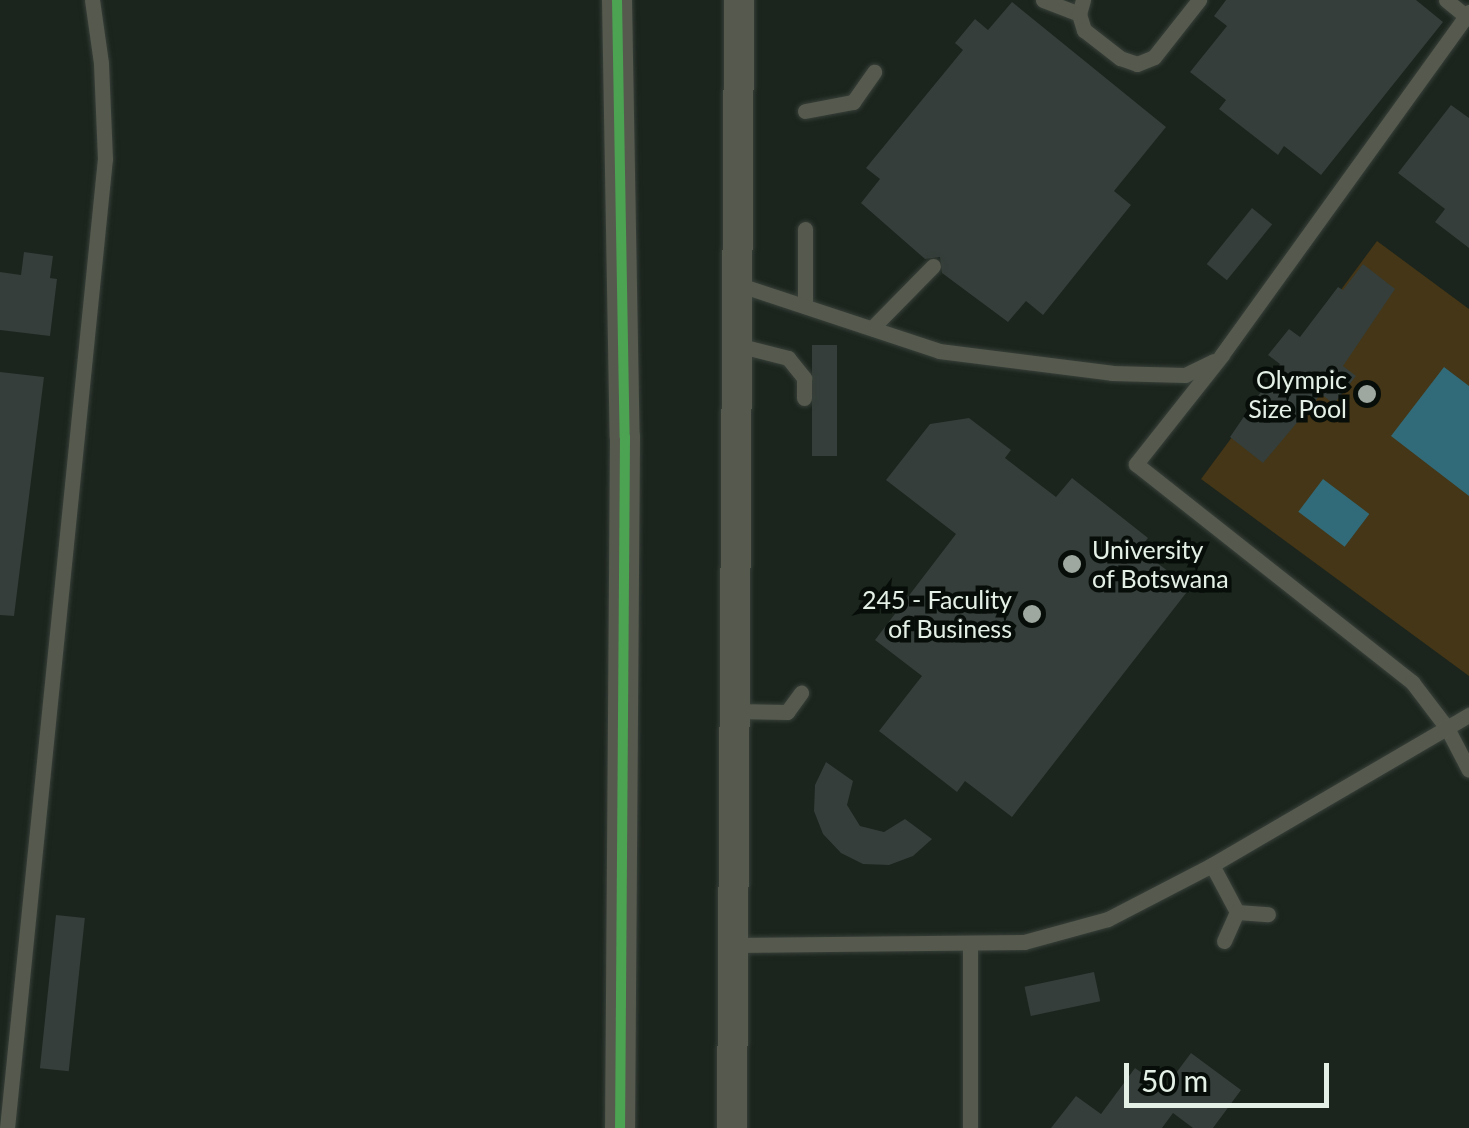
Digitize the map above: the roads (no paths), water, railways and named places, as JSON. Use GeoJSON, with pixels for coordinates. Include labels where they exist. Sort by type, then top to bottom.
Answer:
{"type":"FeatureCollection","features":[{"type":"Feature","properties":{"kind":"street"},"geometry":{"type":"LineString","coordinates":[[617,0],[624,437],[620,1128]]}},
{"type":"Feature","properties":{"kind":"street"},"geometry":{"type":"LineString","coordinates":[[732,1128],[739,0]]}},
{"type":"Feature","properties":{"kind":"lane"},"geometry":{"type":"LineString","coordinates":[[7,1128],[104,159],[101,62],[92,0]]}},
{"type":"Feature","properties":{"kind":"lane"},"geometry":{"type":"LineString","coordinates":[[1043,0],[1081,7],[1084,30],[1120,58],[1138,64],[1154,57],[1199,0]]}},
{"type":"Feature","properties":{"kind":"lane"},"geometry":{"type":"LineString","coordinates":[[1446,0],[1468,14],[1222,355],[1136,464],[1412,682],[1447,728],[1469,770]]}},
{"type":"Feature","properties":{"kind":"lane"},"geometry":{"type":"LineString","coordinates":[[804,111],[853,102],[874,72]]}},
{"type":"Feature","properties":{"kind":"lane"},"geometry":{"type":"LineString","coordinates":[[804,230],[804,306]]}},
{"type":"Feature","properties":{"kind":"lane"},"geometry":{"type":"LineString","coordinates":[[872,328],[933,266]]}},
{"type":"Feature","properties":{"kind":"lane"},"geometry":{"type":"LineString","coordinates":[[737,284],[939,351],[1112,373],[1186,374],[1222,355]]}},
{"type":"Feature","properties":{"kind":"lane"},"geometry":{"type":"LineString","coordinates":[[737,345],[788,358],[804,378],[804,398]]}},
{"type":"Feature","properties":{"kind":"lane"},"geometry":{"type":"LineString","coordinates":[[735,711],[787,712],[801,694]]}},
{"type":"Feature","properties":{"kind":"lane"},"geometry":{"type":"LineString","coordinates":[[734,944],[1024,942],[1108,919],[1212,865],[1469,714]]}},
{"type":"Feature","properties":{"kind":"lane"},"geometry":{"type":"LineString","coordinates":[[1212,865],[1237,912]]}},
{"type":"Feature","properties":{"kind":"lane"},"geometry":{"type":"LineString","coordinates":[[1237,912],[1268,914]]}},
{"type":"Feature","properties":{"kind":"lane"},"geometry":{"type":"LineString","coordinates":[[1224,941],[1237,912]]}},
{"type":"Feature","properties":{"kind":"lane"},"geometry":{"type":"LineString","coordinates":[[970,944],[963,1101],[970,1128]]}},
{"type":"Feature","properties":{"kind":"water"},"geometry":{"type":"Polygon","coordinates":[[[1444,367],[1469,386],[1469,496],[1391,436],[1444,367]]]}},
{"type":"Feature","properties":{"kind":"water"},"geometry":{"type":"Polygon","coordinates":[[[1323,479],[1369,514],[1345,547],[1298,512],[1323,479]]]}},
{"type":"Feature","properties":{"kind":"place","name":"Olympic Size Pool"},"geometry":{"type":"Point","coordinates":[1367,394]}},
{"type":"Feature","properties":{"kind":"place","name":"University of Botswana"},"geometry":{"type":"Point","coordinates":[1072,564]}},
{"type":"Feature","properties":{"kind":"place","name":"245 - Faculity of Business"},"geometry":{"type":"Point","coordinates":[1032,614]}}]}
